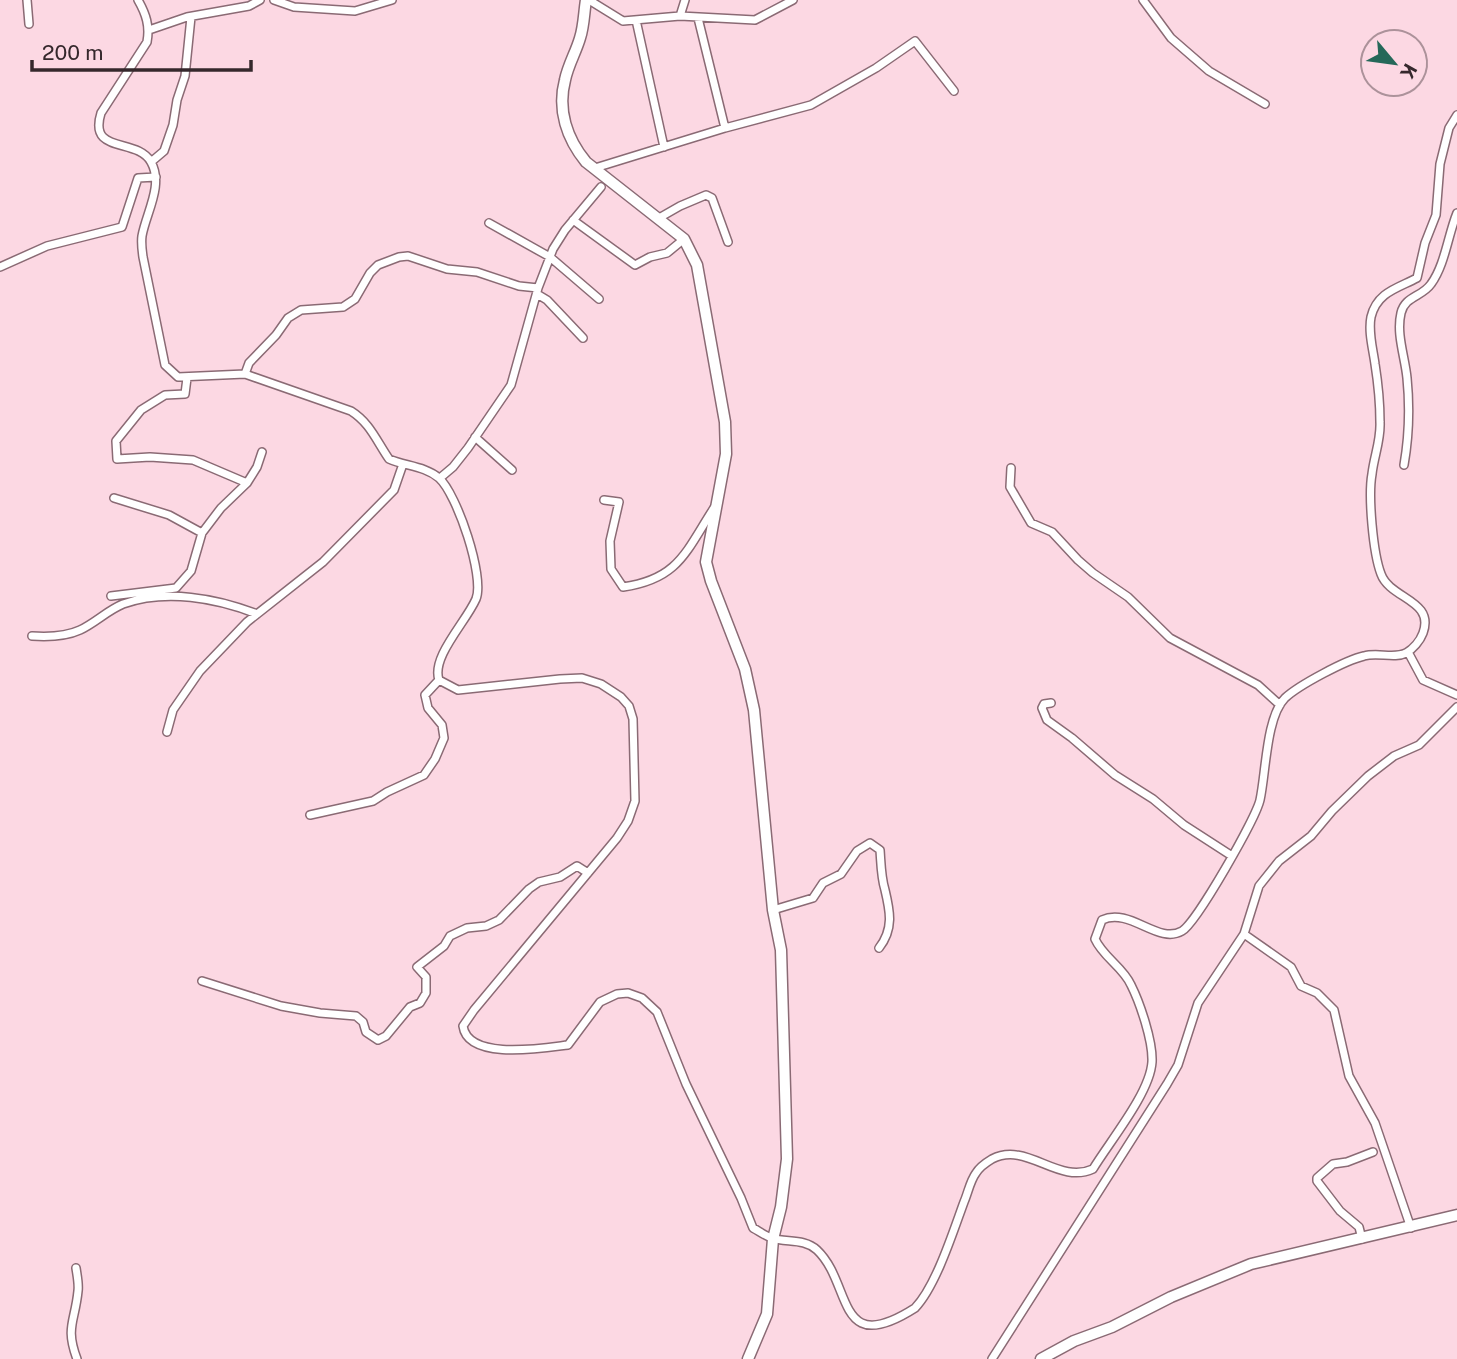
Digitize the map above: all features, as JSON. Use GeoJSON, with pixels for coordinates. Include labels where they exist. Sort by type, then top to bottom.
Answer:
{"type":"FeatureCollection","features":[{"type":"Feature","properties":{"kind":"main road"},"geometry":{"type":"LineString","coordinates":[[588,0],[581,37],[565,79],[562,99],[565,124],[574,146],[595,168],[684,239],[697,265],[725,422],[726,454],[706,562],[745,669],[754,710],[773,910],[781,950],[787,1159],[781,1207],[773,1238],[766,1314],[748,1359]]}},
{"type":"Feature","properties":{"kind":"main road"},"geometry":{"type":"LineString","coordinates":[[1041,1359],[1074,1341],[1112,1327],[1225,1273],[1251,1264],[1457,1215]]}},
{"type":"Feature","properties":{"kind":"street"},"geometry":{"type":"LineString","coordinates":[[27,0],[29,24]]}},
{"type":"Feature","properties":{"kind":"street"},"geometry":{"type":"LineString","coordinates":[[138,0],[145,12],[149,30],[147,42],[102,113],[98,124],[107,141],[134,148],[151,162],[156,177],[156,187],[141,239],[165,365],[178,377],[245,374],[351,411],[363,419],[372,430],[389,459],[426,470],[440,478],[450,492],[462,522],[477,570],[479,587],[477,597],[465,619],[438,662],[436,672],[439,680],[458,690],[582,678],[601,684],[621,696],[629,706],[633,719],[635,800],[628,821],[617,838],[474,1010],[463,1026],[466,1038],[489,1049],[568,1045],[600,1002],[617,994],[628,993],[642,998],[657,1012],[753,1228],[773,1238],[808,1244],[818,1251],[830,1271],[849,1326]]}},
{"type":"Feature","properties":{"kind":"street"},"geometry":{"type":"LineString","coordinates":[[149,30],[191,17],[249,6],[260,0]]}},
{"type":"Feature","properties":{"kind":"street"},"geometry":{"type":"LineString","coordinates":[[274,0],[294,6],[311,4],[355,11],[392,0]]}},
{"type":"Feature","properties":{"kind":"street"},"geometry":{"type":"LineString","coordinates":[[588,0],[623,21],[680,16],[755,20],[793,0]]}},
{"type":"Feature","properties":{"kind":"street"},"geometry":{"type":"LineString","coordinates":[[680,16],[685,0]]}},
{"type":"Feature","properties":{"kind":"street"},"geometry":{"type":"LineString","coordinates":[[1143,0],[1171,38],[1209,71],[1265,104]]}},
{"type":"Feature","properties":{"kind":"street"},"geometry":{"type":"LineString","coordinates":[[151,162],[164,151],[173,125],[177,100],[186,76],[191,17]]}},
{"type":"Feature","properties":{"kind":"street"},"geometry":{"type":"LineString","coordinates":[[698,18],[725,128]]}},
{"type":"Feature","properties":{"kind":"street"},"geometry":{"type":"LineString","coordinates":[[636,20],[664,147]]}},
{"type":"Feature","properties":{"kind":"street"},"geometry":{"type":"LineString","coordinates":[[595,168],[811,105],[876,68],[915,41],[954,91]]}},
{"type":"Feature","properties":{"kind":"street"},"geometry":{"type":"LineString","coordinates":[[888,1330],[904,1319],[921,1301],[938,1267],[976,1173],[990,1160],[1004,1154],[1022,1155],[1060,1170],[1082,1174],[1093,1169],[1149,1080],[1152,1063],[1147,1032],[1130,982],[1099,948],[1095,939],[1102,920],[1121,917],[1161,933],[1182,931],[1197,913],[1250,827],[1260,803],[1274,718],[1280,705],[1298,689],[1343,664],[1364,656],[1399,655],[1408,652],[1417,644],[1423,632],[1425,620],[1422,610],[1387,584],[1381,575],[1376,547],[1371,484],[1381,421],[1371,317],[1385,293],[1417,278],[1425,243],[1436,215],[1440,164],[1449,128],[1457,115]]}},
{"type":"Feature","properties":{"kind":"street"},"geometry":{"type":"LineString","coordinates":[[0,267],[47,246],[122,227],[138,178],[156,177]]}},
{"type":"Feature","properties":{"kind":"street"},"geometry":{"type":"LineString","coordinates":[[440,478],[453,467],[511,385],[537,291],[552,249],[601,187]]}},
{"type":"Feature","properties":{"kind":"street"},"geometry":{"type":"LineString","coordinates":[[659,218],[706,195],[712,198],[728,242]]}},
{"type":"Feature","properties":{"kind":"street"},"geometry":{"type":"LineString","coordinates":[[1404,465],[1410,423],[1407,378],[1400,335],[1401,313],[1407,300],[1429,288],[1437,274],[1457,213]]}},
{"type":"Feature","properties":{"kind":"street"},"geometry":{"type":"LineString","coordinates":[[573,220],[635,265],[650,257],[667,253],[684,239]]}},
{"type":"Feature","properties":{"kind":"street"},"geometry":{"type":"LineString","coordinates":[[489,223],[550,257],[599,299]]}},
{"type":"Feature","properties":{"kind":"street"},"geometry":{"type":"LineString","coordinates":[[245,374],[249,363],[288,318],[301,310],[343,307],[355,299],[370,273],[378,265],[408,256],[447,269],[477,272],[537,291],[583,338]]}},
{"type":"Feature","properties":{"kind":"street"},"geometry":{"type":"LineString","coordinates":[[187,377],[186,394],[165,395],[141,410],[116,441],[117,459],[150,457],[193,460],[247,483]]}},
{"type":"Feature","properties":{"kind":"street"},"geometry":{"type":"LineString","coordinates":[[475,437],[512,470]]}},
{"type":"Feature","properties":{"kind":"street"},"geometry":{"type":"LineString","coordinates":[[111,596],[176,588],[191,571],[202,533],[221,508],[247,483],[262,452]]}},
{"type":"Feature","properties":{"kind":"street"},"geometry":{"type":"LineString","coordinates":[[167,732],[173,709],[200,671],[257,614],[323,562],[394,490],[403,464]]}},
{"type":"Feature","properties":{"kind":"street"},"geometry":{"type":"LineString","coordinates":[[1011,468],[1010,487],[1031,523],[1052,532],[1078,560],[1128,597],[1170,638],[1258,685],[1280,705]]}},
{"type":"Feature","properties":{"kind":"street"},"geometry":{"type":"LineString","coordinates":[[114,498],[169,515],[202,533]]}},
{"type":"Feature","properties":{"kind":"street"},"geometry":{"type":"LineString","coordinates":[[604,500],[619,502],[610,541],[611,569],[623,587],[648,583],[677,565],[718,502]]}},
{"type":"Feature","properties":{"kind":"street"},"geometry":{"type":"LineString","coordinates":[[32,636],[45,637],[78,631],[122,604],[164,597],[229,603],[257,614]]}},
{"type":"Feature","properties":{"kind":"street"},"geometry":{"type":"LineString","coordinates":[[1408,652],[1423,680],[1457,695]]}},
{"type":"Feature","properties":{"kind":"street"},"geometry":{"type":"LineString","coordinates":[[310,815],[373,801],[424,775],[444,738],[442,726],[425,701],[425,695],[439,680]]}},
{"type":"Feature","properties":{"kind":"street"},"geometry":{"type":"LineString","coordinates":[[1051,703],[1044,704],[1042,708],[1047,720],[1115,775],[1232,856]]}},
{"type":"Feature","properties":{"kind":"street"},"geometry":{"type":"LineString","coordinates":[[992,1359],[1178,1065],[1198,1003],[1244,934],[1259,886],[1279,861],[1311,836],[1368,776],[1394,756],[1419,745],[1457,707]]}},
{"type":"Feature","properties":{"kind":"street"},"geometry":{"type":"LineString","coordinates":[[773,910],[813,898],[823,883],[841,874],[857,851],[870,843],[880,850],[885,891],[890,904],[887,932],[879,948]]}},
{"type":"Feature","properties":{"kind":"street"},"geometry":{"type":"LineString","coordinates":[[202,981],[281,1006],[356,1016],[363,1022],[366,1032],[378,1040],[386,1036],[410,1007],[420,1003],[426,993],[426,977],[417,967],[444,946],[450,936],[499,920],[520,896],[539,883],[560,877],[577,866],[588,873]]}},
{"type":"Feature","properties":{"kind":"street"},"geometry":{"type":"LineString","coordinates":[[1244,934],[1291,967],[1301,986],[1317,993],[1334,1010],[1349,1076],[1375,1123],[1411,1228]]}},
{"type":"Feature","properties":{"kind":"street"},"geometry":{"type":"LineString","coordinates":[[1362,1239],[1359,1227],[1340,1211],[1317,1178],[1333,1164],[1347,1162],[1373,1152]]}},
{"type":"Feature","properties":{"kind":"street"},"geometry":{"type":"LineString","coordinates":[[76,1268],[79,1289],[70,1325],[71,1342],[77,1359]]}}]}
